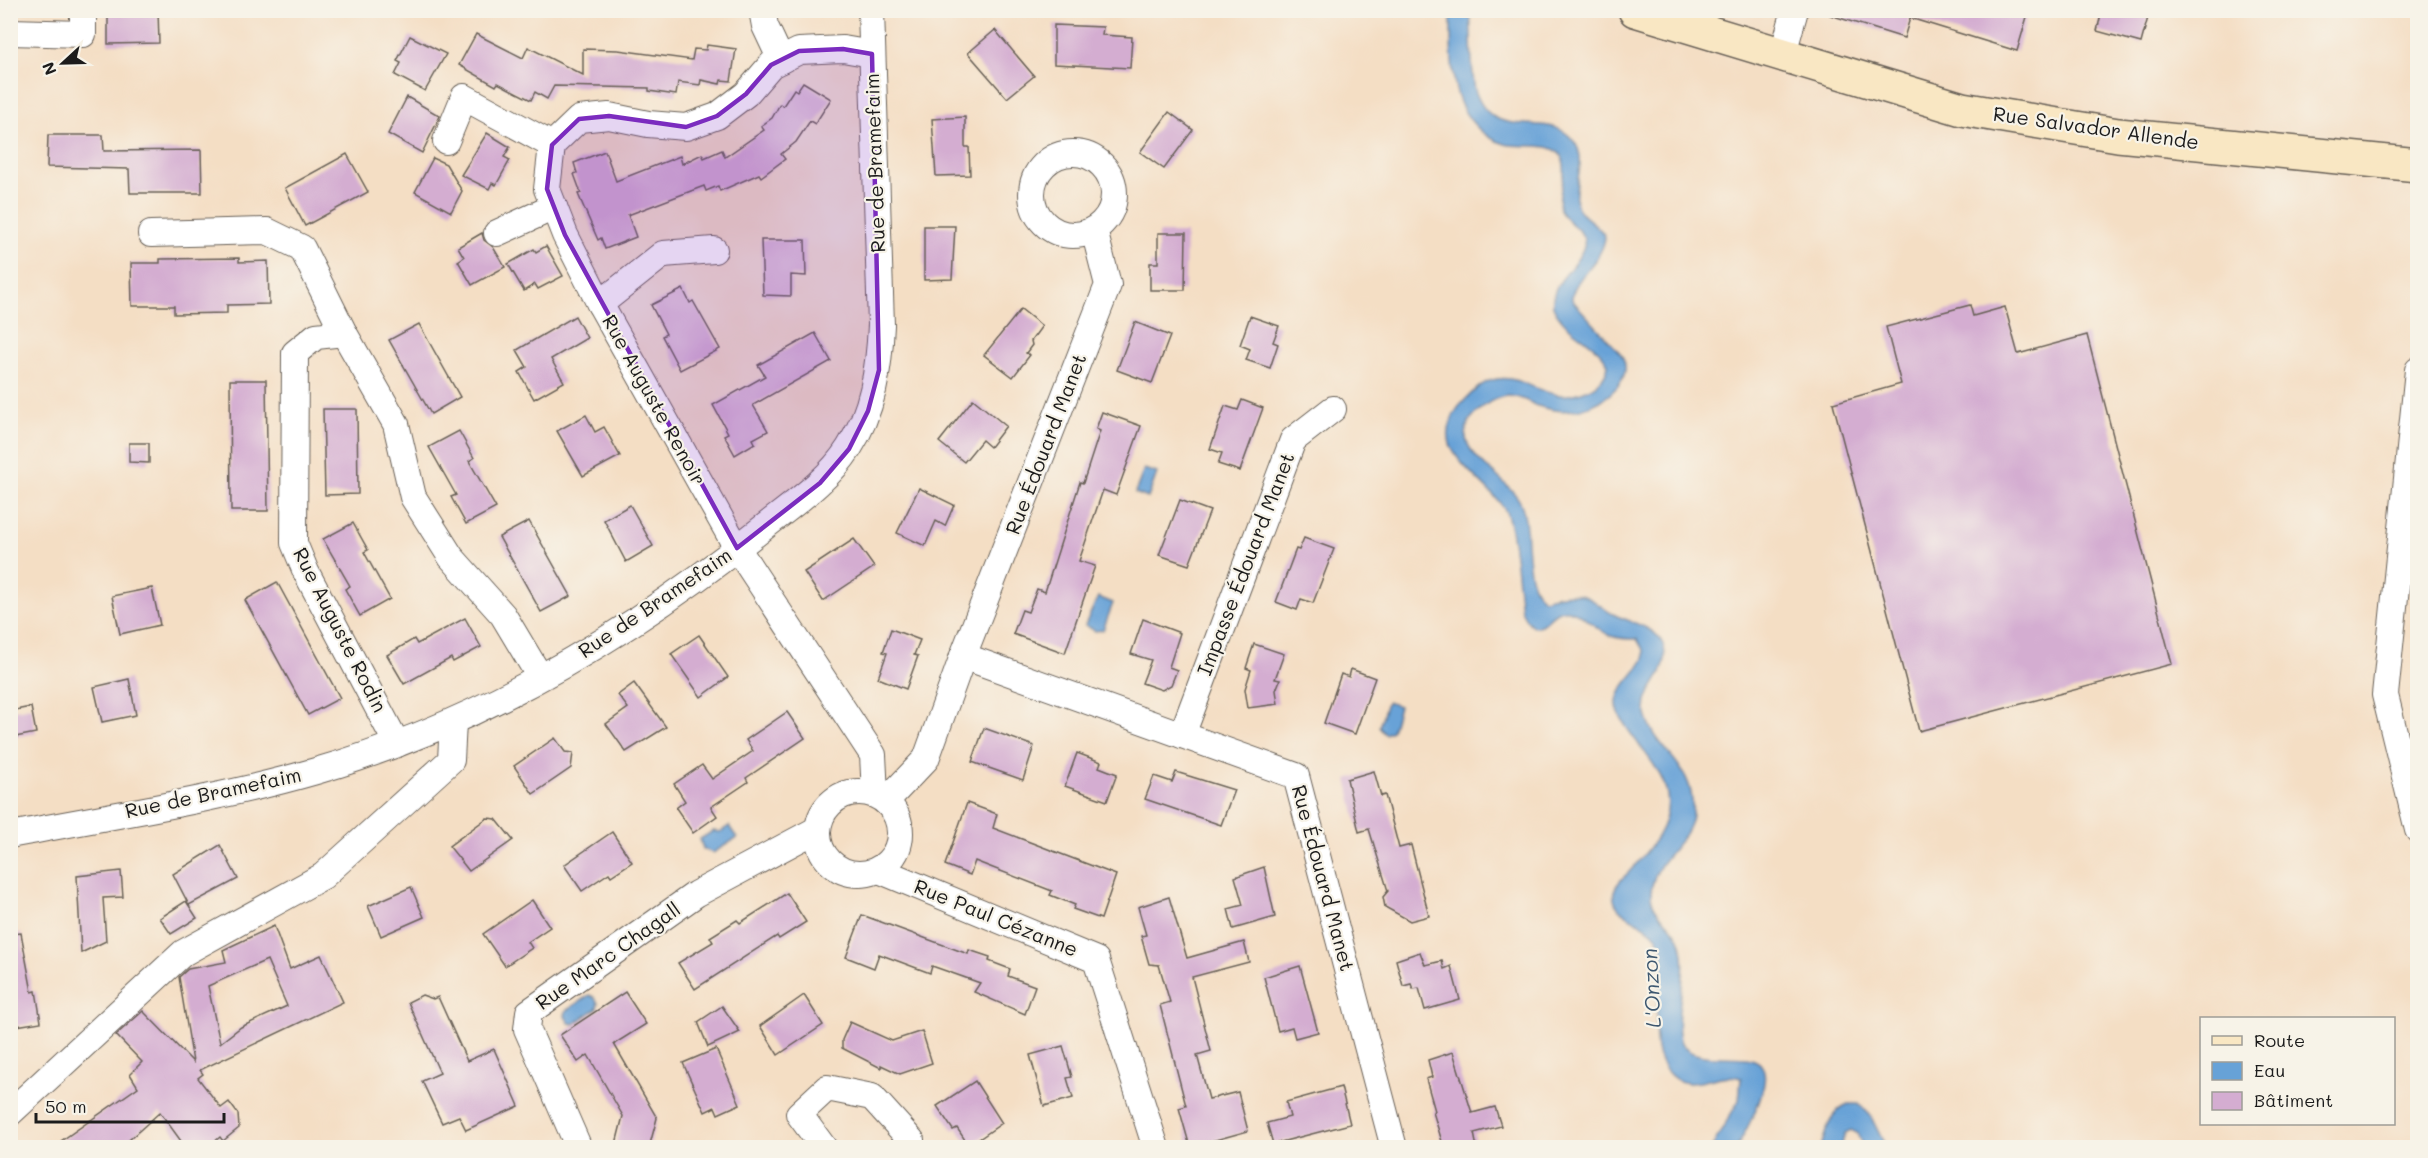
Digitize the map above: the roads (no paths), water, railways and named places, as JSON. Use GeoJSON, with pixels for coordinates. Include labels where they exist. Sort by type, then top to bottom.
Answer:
{"type":"FeatureCollection","features":[{"type":"Feature","properties":{"kind":"street"},"geometry":{"type":"LineString","coordinates":[[10,32],[83,34],[83,10]]}},
{"type":"Feature","properties":{"kind":"street"},"geometry":{"type":"LineString","coordinates":[[762,10],[765,26],[781,60]]}},
{"type":"Feature","properties":{"kind":"street","name":"Rue de Bramefaim"},"geometry":{"type":"LineString","coordinates":[[10,835],[249,788],[317,771],[453,722],[604,640],[738,549],[820,483],[849,449],[868,411],[879,370],[881,325],[872,10]]}},
{"type":"Feature","properties":{"kind":"street","name":"Rue Salvador Allende"},"geometry":{"type":"LineString","coordinates":[[1635,10],[1782,57],[1973,111],[2118,135],[2418,165]]}},
{"type":"Feature","properties":{"kind":"street"},"geometry":{"type":"LineString","coordinates":[[1782,57],[1795,10]]}},
{"type":"Feature","properties":{"kind":"street"},"geometry":{"type":"LineString","coordinates":[[600,304],[547,189],[552,145],[579,118],[609,116],[648,124],[686,127],[717,116],[746,94],[771,65],[799,51],[843,49],[872,54]]}},
{"type":"Feature","properties":{"kind":"street"},"geometry":{"type":"LineString","coordinates":[[446,141],[464,98],[552,145]]}},
{"type":"Feature","properties":{"kind":"street"},"geometry":{"type":"LineString","coordinates":[[497,232],[554,207]]}},
{"type":"Feature","properties":{"kind":"street","name":"Rue Édouard Manet"},"geometry":{"type":"LineString","coordinates":[[881,797],[926,759],[963,656],[1108,285],[1094,230]]}},
{"type":"Feature","properties":{"kind":"street"},"geometry":{"type":"LineString","coordinates":[[151,234],[267,231],[302,248],[344,333],[396,424],[413,497],[451,557],[503,615],[540,676]]}},
{"type":"Feature","properties":{"kind":"street","name":"Rue Auguste Renoir"},"geometry":{"type":"LineString","coordinates":[[714,250],[663,254],[600,304],[738,549]]}},
{"type":"Feature","properties":{"kind":"street","name":"Rue Auguste Rodin"},"geometry":{"type":"LineString","coordinates":[[344,333],[316,336],[295,353],[294,543],[306,572],[397,744]]}},
{"type":"Feature","properties":{"kind":"street"},"geometry":{"type":"LineString","coordinates":[[2418,370],[2385,695],[2418,830]]}},
{"type":"Feature","properties":{"kind":"street","name":"Impasse Édouard Manet"},"geometry":{"type":"LineString","coordinates":[[1182,735],[1293,440],[1333,409]]}},
{"type":"Feature","properties":{"kind":"street"},"geometry":{"type":"LineString","coordinates":[[738,549],[873,755],[881,797],[900,824],[897,850],[879,870],[857,876],[836,869],[821,852],[816,830],[826,805],[849,792],[881,797]]}},
{"type":"Feature","properties":{"kind":"street","name":"Rue Édouard Manet"},"geometry":{"type":"LineString","coordinates":[[963,656],[1296,776],[1394,1148]]}},
{"type":"Feature","properties":{"kind":"street"},"geometry":{"type":"LineString","coordinates":[[10,1113],[183,953],[323,876],[451,760],[453,722]]}},
{"type":"Feature","properties":{"kind":"street","name":"Rue Marc Chagall"},"geometry":{"type":"LineString","coordinates":[[579,1148],[527,1029],[529,1012],[696,894],[816,830]]}},
{"type":"Feature","properties":{"kind":"street","name":"Rue Paul Cézanne"},"geometry":{"type":"LineString","coordinates":[[879,870],[1096,960],[1156,1148]]}},
{"type":"Feature","properties":{"kind":"street"},"geometry":{"type":"LineString","coordinates":[[825,1148],[799,1114],[827,1088],[872,1097],[911,1140],[910,1148]]}},
{"type":"Feature","properties":{"kind":"water"},"geometry":{"type":"Polygon","coordinates":[[[1451,11],[1470,11],[1474,85],[1485,109],[1496,118],[1509,122],[1550,126],[1562,131],[1573,140],[1580,155],[1576,202],[1581,212],[1598,227],[1605,237],[1599,254],[1576,285],[1572,300],[1621,354],[1625,367],[1620,383],[1600,401],[1580,409],[1549,409],[1512,396],[1499,398],[1477,412],[1468,425],[1466,437],[1478,459],[1519,500],[1525,523],[1532,581],[1544,599],[1566,594],[1588,598],[1611,613],[1655,633],[1664,648],[1664,666],[1647,699],[1646,714],[1658,739],[1682,770],[1688,783],[1692,797],[1692,815],[1684,835],[1657,871],[1651,894],[1652,901],[1681,944],[1684,969],[1678,1019],[1681,1044],[1695,1054],[1748,1058],[1761,1064],[1765,1078],[1758,1105],[1737,1147],[1712,1147],[1739,1100],[1741,1078],[1731,1076],[1693,1083],[1683,1082],[1674,1078],[1666,1070],[1659,1058],[1656,1044],[1662,964],[1659,940],[1652,932],[1626,915],[1614,901],[1616,886],[1656,838],[1662,828],[1668,806],[1663,782],[1656,768],[1628,730],[1617,707],[1620,692],[1644,659],[1644,651],[1637,639],[1612,636],[1568,610],[1560,610],[1538,627],[1528,621],[1521,610],[1513,543],[1505,510],[1464,466],[1451,448],[1449,434],[1452,419],[1463,402],[1488,381],[1504,378],[1548,393],[1574,394],[1596,385],[1604,376],[1608,365],[1598,350],[1565,324],[1553,306],[1556,289],[1581,254],[1584,246],[1583,236],[1560,210],[1563,160],[1554,149],[1512,145],[1497,141],[1482,132],[1470,120],[1458,97],[1454,76],[1451,11]]]}},
{"type":"Feature","properties":{"kind":"water"},"geometry":{"type":"Polygon","coordinates":[[[1144,469],[1157,473],[1148,498],[1135,493],[1144,469]]]}},
{"type":"Feature","properties":{"kind":"water"},"geometry":{"type":"Polygon","coordinates":[[[1098,597],[1113,603],[1103,630],[1095,631],[1085,625],[1098,597]]]}},
{"type":"Feature","properties":{"kind":"water"},"geometry":{"type":"Polygon","coordinates":[[[1387,702],[1399,706],[1392,731],[1385,734],[1379,727],[1387,702]]]}},
{"type":"Feature","properties":{"kind":"water"},"geometry":{"type":"Polygon","coordinates":[[[729,826],[737,838],[713,853],[703,849],[700,839],[713,831],[720,832],[729,826]]]}},
{"type":"Feature","properties":{"kind":"water"},"geometry":{"type":"Polygon","coordinates":[[[589,995],[594,997],[598,1003],[597,1008],[574,1024],[569,1023],[565,1016],[566,1011],[589,995]]]}},
{"type":"Feature","properties":{"kind":"water"},"geometry":{"type":"Polygon","coordinates":[[[1848,1104],[1859,1104],[1870,1115],[1886,1147],[1863,1147],[1857,1133],[1851,1130],[1845,1133],[1841,1147],[1821,1147],[1833,1116],[1848,1104]]]}},
{"type":"Feature","properties":{"kind":"water label","name":"L'Onzon"},"geometry":{"type":"Point","coordinates":[1652,988]}}]}
